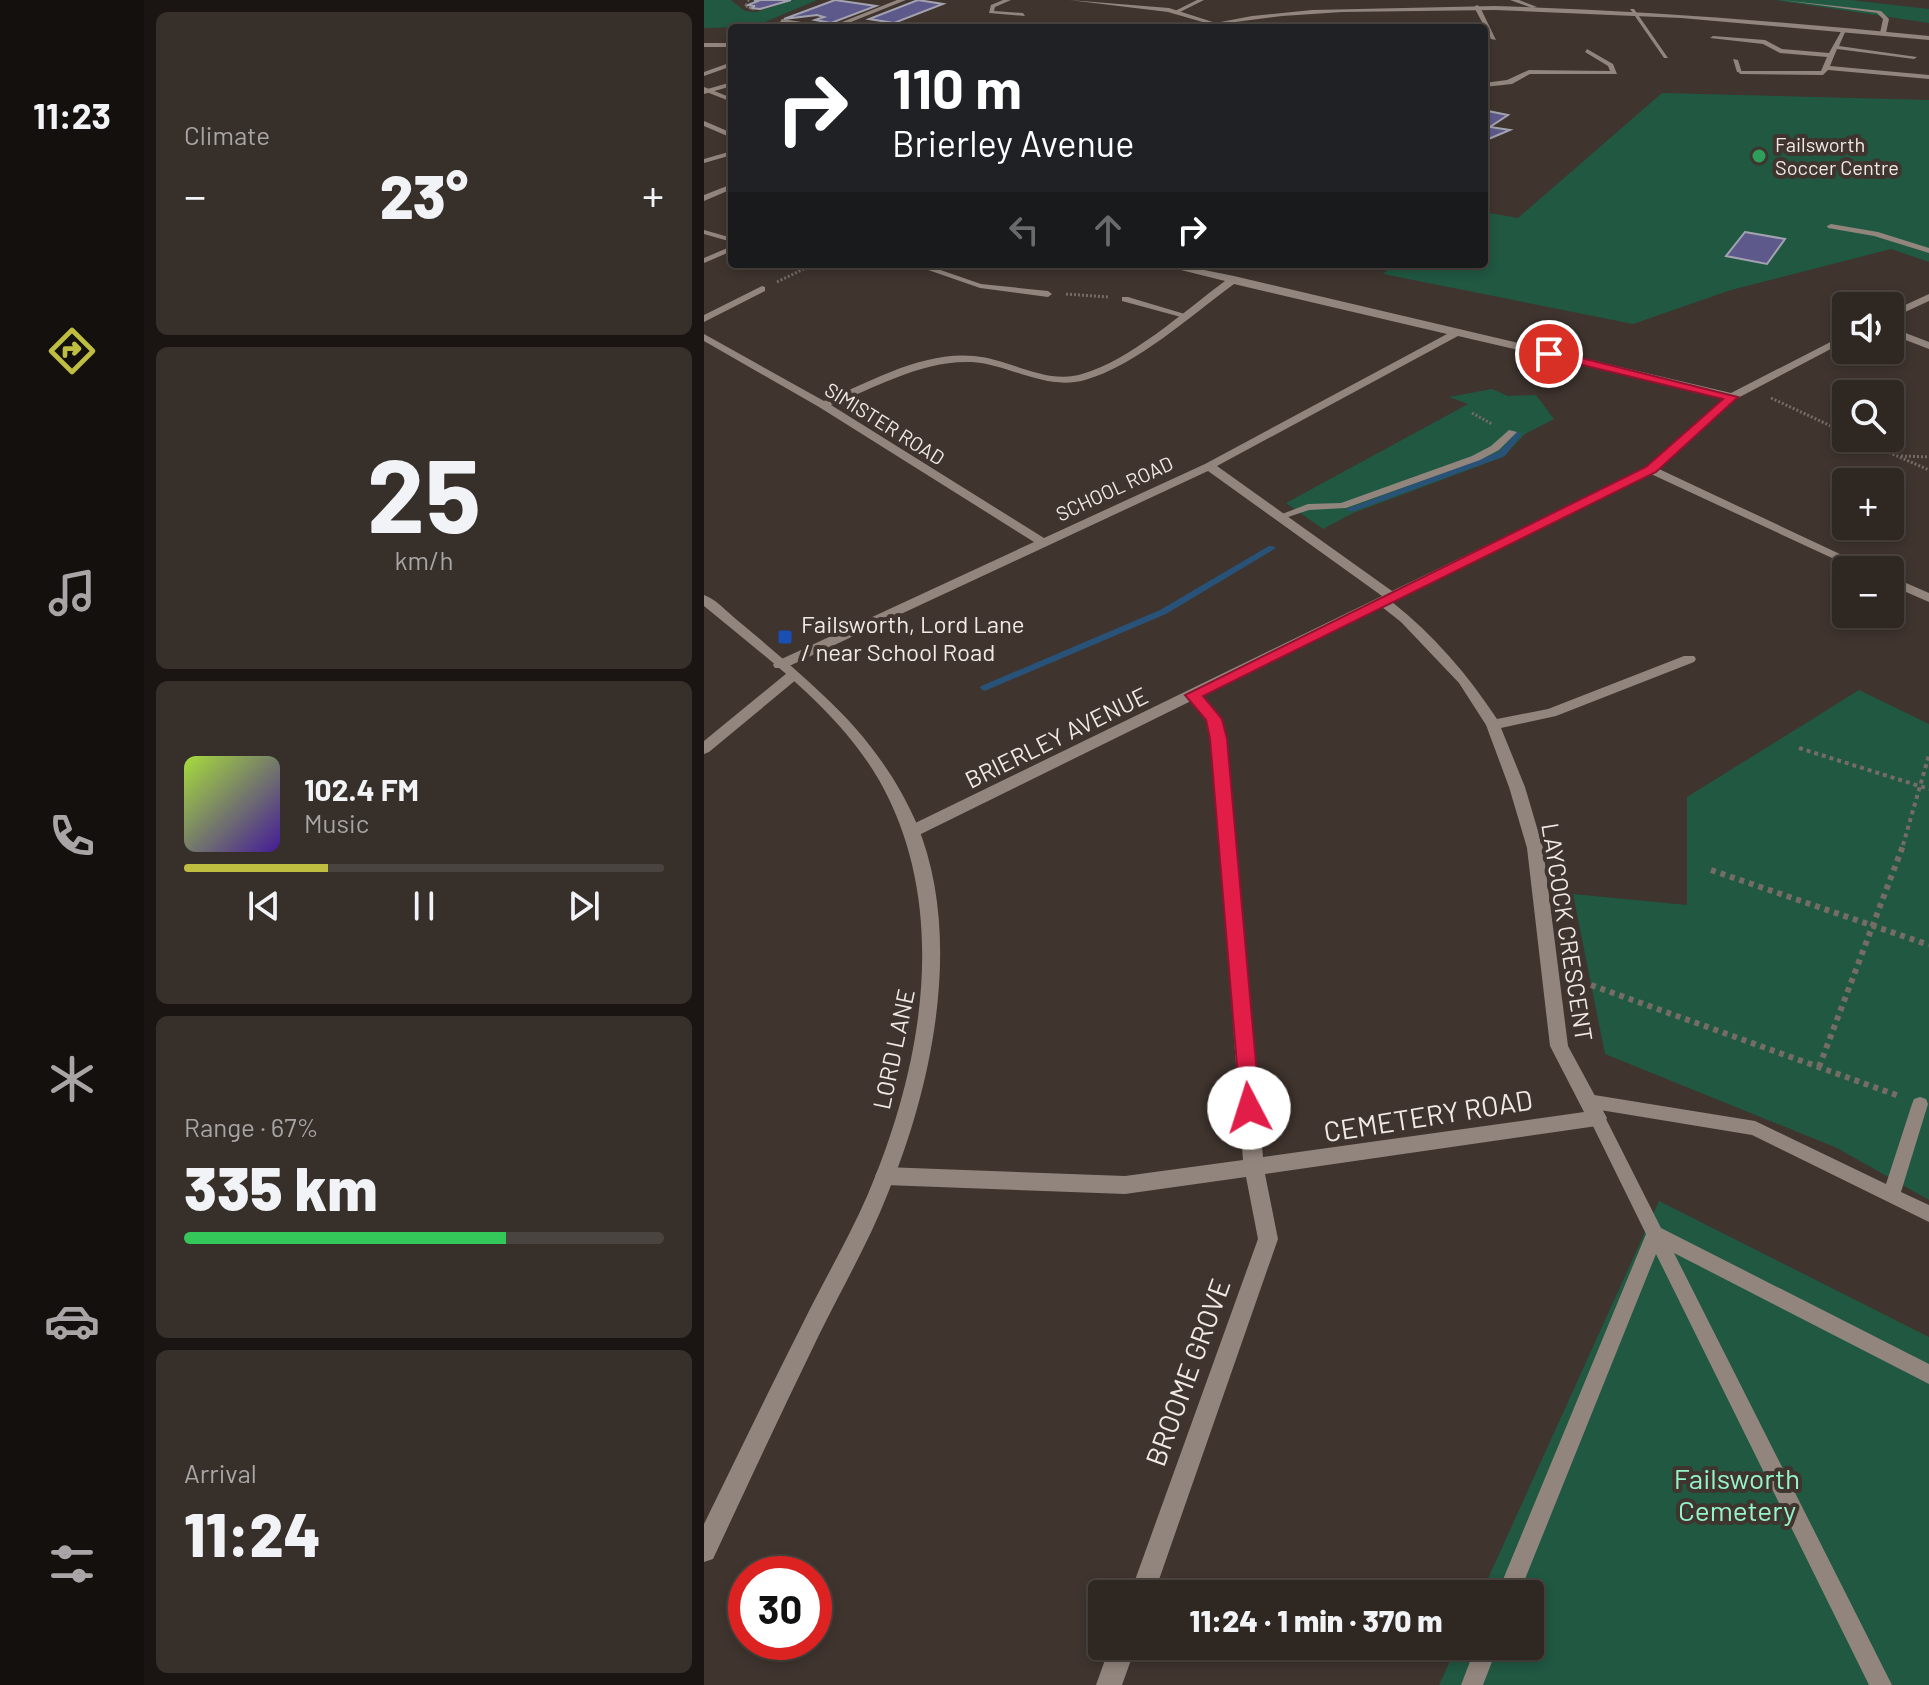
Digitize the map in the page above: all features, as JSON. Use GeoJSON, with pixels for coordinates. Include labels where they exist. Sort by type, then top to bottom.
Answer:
{"type":"FeatureCollection","features":[{"type":"Feature","properties":{"kind":"street"},"geometry":{"type":"LineString","coordinates":[[1072,0],[1176,12],[1213,23]]}},
{"type":"Feature","properties":{"kind":"street"},"geometry":{"type":"LineString","coordinates":[[1513,0],[1531,6],[1550,0]]}},
{"type":"Feature","properties":{"kind":"street"},"geometry":{"type":"LineString","coordinates":[[840,24],[902,1]]}},
{"type":"Feature","properties":{"kind":"street"},"geometry":{"type":"LineString","coordinates":[[1209,24],[1270,9],[1531,6],[1632,10],[1929,38]]}},
{"type":"Feature","properties":{"kind":"street"},"geometry":{"type":"LineString","coordinates":[[1477,7],[1486,24]]}},
{"type":"Feature","properties":{"kind":"street"},"geometry":{"type":"LineString","coordinates":[[1632,10],[1666,57]]}},
{"type":"Feature","properties":{"kind":"street"},"geometry":{"type":"LineString","coordinates":[[1488,28],[1494,39]]}},
{"type":"Feature","properties":{"kind":"street"},"geometry":{"type":"LineString","coordinates":[[1740,72],[1823,73],[1843,30]]}},
{"type":"Feature","properties":{"kind":"street"},"geometry":{"type":"LineString","coordinates":[[1713,38],[1765,42],[1780,51],[1834,51],[1914,57]]}},
{"type":"Feature","properties":{"kind":"street"},"geometry":{"type":"LineString","coordinates":[[704,45],[728,45]]}},
{"type":"Feature","properties":{"kind":"street"},"geometry":{"type":"LineString","coordinates":[[1488,85],[1509,82],[1529,72],[1615,73],[1611,65],[1587,51]]}},
{"type":"Feature","properties":{"kind":"street"},"geometry":{"type":"LineString","coordinates":[[1827,68],[1929,77]]}},
{"type":"Feature","properties":{"kind":"street"},"geometry":{"type":"LineString","coordinates":[[705,91],[728,85]]}},
{"type":"Feature","properties":{"kind":"street"},"geometry":{"type":"LineString","coordinates":[[704,123],[728,134]]}},
{"type":"Feature","properties":{"kind":"street"},"geometry":{"type":"LineString","coordinates":[[704,136],[723,131]]}},
{"type":"Feature","properties":{"kind":"street"},"geometry":{"type":"LineString","coordinates":[[704,198],[728,188]]}},
{"type":"Feature","properties":{"kind":"street"},"geometry":{"type":"LineString","coordinates":[[1181,268],[1732,397]]}},
{"type":"Feature","properties":{"kind":"street"},"geometry":{"type":"LineString","coordinates":[[823,405],[925,366],[957,359],[991,362],[1049,378],[1079,378],[1106,368],[1234,279]]}},
{"type":"Feature","properties":{"kind":"street"},"geometry":{"type":"LineString","coordinates":[[704,319],[762,289]]}},
{"type":"Feature","properties":{"kind":"street"},"geometry":{"type":"LineString","coordinates":[[1904,309],[1929,297]]}},
{"type":"Feature","properties":{"kind":"street","name":"SCHOOL ROAD"},"geometry":{"type":"LineString","coordinates":[[704,749],[786,670],[1209,466],[1458,332]]}},
{"type":"Feature","properties":{"kind":"street"},"geometry":{"type":"LineString","coordinates":[[1904,336],[1929,346]]}},
{"type":"Feature","properties":{"kind":"street","name":"SIMISTER ROAD"},"geometry":{"type":"LineString","coordinates":[[704,337],[823,405],[1044,543]]}},
{"type":"Feature","properties":{"kind":"street","name":"BRIERLEY AVENUE"},"geometry":{"type":"LineString","coordinates":[[913,831],[1651,470],[1732,397],[1832,344]]}},
{"type":"Feature","properties":{"kind":"street","name":"LAYCOCK CRESCENT"},"geometry":{"type":"LineString","coordinates":[[1209,466],[1282,516],[1388,599],[1464,680],[1493,725],[1535,848],[1559,1046],[1592,1109]]}},
{"type":"Feature","properties":{"kind":"street"},"geometry":{"type":"LineString","coordinates":[[1651,470],[1838,556]]}},
{"type":"Feature","properties":{"kind":"street"},"geometry":{"type":"LineString","coordinates":[[1904,586],[1929,598]]}},
{"type":"Feature","properties":{"kind":"street","name":"LORD LANE"},"geometry":{"type":"LineString","coordinates":[[704,599],[831,710],[884,776],[913,831],[929,904],[932,978],[917,1074],[885,1176],[704,1550]]}},
{"type":"Feature","properties":{"kind":"street"},"geometry":{"type":"LineString","coordinates":[[1493,725],[1551,713],[1689,659]]}},
{"type":"Feature","properties":{"kind":"street","name":"BROOME GROVE"},"geometry":{"type":"LineString","coordinates":[[1147,1580],[1268,1239],[1254,1169],[1219,739],[1214,719],[1193,695]]}},
{"type":"Feature","properties":{"kind":"street","name":"CEMETERY ROAD"},"geometry":{"type":"LineString","coordinates":[[885,1176],[1125,1185],[1254,1169],[1592,1109]]}},
{"type":"Feature","properties":{"kind":"street"},"geometry":{"type":"LineString","coordinates":[[1109,1685],[1118,1660]]}},
{"type":"Feature","properties":{"kind":"lane"},"geometry":{"type":"LineString","coordinates":[[891,0],[902,1]]}},
{"type":"Feature","properties":{"kind":"lane"},"geometry":{"type":"LineString","coordinates":[[1008,0],[993,6],[991,12],[1023,15]]}},
{"type":"Feature","properties":{"kind":"lane"},"geometry":{"type":"LineString","coordinates":[[1176,12],[1201,0]]}},
{"type":"Feature","properties":{"kind":"lane"},"geometry":{"type":"LineString","coordinates":[[1784,0],[1879,12],[1886,19],[1883,33]]}},
{"type":"Feature","properties":{"kind":"lane"},"geometry":{"type":"LineString","coordinates":[[782,21],[802,24]]}},
{"type":"Feature","properties":{"kind":"lane"},"geometry":{"type":"LineString","coordinates":[[1735,60],[1740,72]]}},
{"type":"Feature","properties":{"kind":"lane"},"geometry":{"type":"LineString","coordinates":[[704,67],[728,67]]}},
{"type":"Feature","properties":{"kind":"lane"},"geometry":{"type":"LineString","coordinates":[[704,74],[728,68]]}},
{"type":"Feature","properties":{"kind":"lane"},"geometry":{"type":"LineString","coordinates":[[705,91],[728,99]]}},
{"type":"Feature","properties":{"kind":"lane"},"geometry":{"type":"LineString","coordinates":[[704,161],[728,154]]}},
{"type":"Feature","properties":{"kind":"lane"},"geometry":{"type":"LineString","coordinates":[[1831,226],[1875,234],[1929,251]]}},
{"type":"Feature","properties":{"kind":"lane"},"geometry":{"type":"LineString","coordinates":[[704,232],[728,239]]}},
{"type":"Feature","properties":{"kind":"lane"},"geometry":{"type":"LineString","coordinates":[[704,261],[728,250]]}},
{"type":"Feature","properties":{"kind":"lane"},"geometry":{"type":"LineString","coordinates":[[927,268],[980,286],[1048,294]]}},
{"type":"Feature","properties":{"kind":"lane"},"geometry":{"type":"LineString","coordinates":[[1125,299],[1184,315]]}},
{"type":"Feature","properties":{"kind":"lane"},"geometry":{"type":"LineString","coordinates":[[1282,516],[1308,507],[1342,506],[1476,458],[1495,448],[1512,432]]}},
{"type":"Feature","properties":{"kind":"lane"},"geometry":{"type":"LineString","coordinates":[[1891,1196],[1920,1104]]}},
{"type":"Feature","properties":{"kind":"lane"},"geometry":{"type":"LineString","coordinates":[[1592,1109],[1755,1128],[1929,1214]]}},
{"type":"Feature","properties":{"kind":"lane"},"geometry":{"type":"LineString","coordinates":[[1592,1109],[1881,1685]]}},
{"type":"Feature","properties":{"kind":"lane"},"geometry":{"type":"LineString","coordinates":[[1655,1234],[1929,1374]]}},
{"type":"Feature","properties":{"kind":"lane"},"geometry":{"type":"LineString","coordinates":[[1514,1580],[1655,1234]]}},
{"type":"Feature","properties":{"kind":"lane"},"geometry":{"type":"LineString","coordinates":[[1472,1685],[1482,1660]]}},
{"type":"Feature","properties":{"kind":"path"},"geometry":{"type":"LineString","coordinates":[[749,0],[744,3],[747,9],[762,10]]}},
{"type":"Feature","properties":{"kind":"path"},"geometry":{"type":"LineString","coordinates":[[762,289],[806,268]]}},
{"type":"Feature","properties":{"kind":"path"},"geometry":{"type":"LineString","coordinates":[[1048,294],[1087,294],[1125,299]]}},
{"type":"Feature","properties":{"kind":"path"},"geometry":{"type":"LineString","coordinates":[[1748,388],[1832,427]]}},
{"type":"Feature","properties":{"kind":"path"},"geometry":{"type":"LineString","coordinates":[[1887,452],[1929,470]]}},
{"type":"Feature","properties":{"kind":"path"},"geometry":{"type":"LineString","coordinates":[[1896,456],[1929,457]]}},
{"type":"Feature","properties":{"kind":"path"},"geometry":{"type":"LineString","coordinates":[[1799,748],[1925,788]]}},
{"type":"Feature","properties":{"kind":"path"},"geometry":{"type":"LineString","coordinates":[[1819,1067],[1925,788],[1929,755]]}},
{"type":"Feature","properties":{"kind":"path"},"geometry":{"type":"LineString","coordinates":[[1711,870],[1929,945]]}},
{"type":"Feature","properties":{"kind":"path"},"geometry":{"type":"LineString","coordinates":[[1591,985],[1920,1104]]}},
{"type":"Feature","properties":{"kind":"green space"},"geometry":{"type":"Polygon","coordinates":[[[704,0],[731,0],[745,11],[756,12],[793,0],[817,0],[760,24],[704,28],[704,0]]]}},
{"type":"Feature","properties":{"kind":"green space"},"geometry":{"type":"Polygon","coordinates":[[[1775,0],[1850,0],[1929,9],[1929,23],[1775,0]]]}},
{"type":"Feature","properties":{"kind":"green space","name":"Failsworth Soccer Centre"},"geometry":{"type":"Polygon","coordinates":[[[1662,93],[1929,100],[1929,262],[1891,249],[1731,290],[1633,324],[1383,274],[1390,268],[1488,268],[1488,213],[1518,218],[1662,93]]]}},
{"type":"Feature","properties":{"kind":"green space"},"geometry":{"type":"Polygon","coordinates":[[[1492,389],[1508,396],[1536,395],[1554,419],[1525,434],[1503,457],[1353,513],[1323,529],[1286,503],[1468,404],[1449,397],[1492,389]]]}},
{"type":"Feature","properties":{"kind":"green space"},"geometry":{"type":"Polygon","coordinates":[[[1859,690],[1929,724],[1929,1200],[1837,1148],[1605,1054],[1573,894],[1687,905],[1687,797],[1859,690]]]}},
{"type":"Feature","properties":{"kind":"green space","name":"Failsworth Cemetery"},"geometry":{"type":"Polygon","coordinates":[[[1659,1201],[1929,1337],[1929,1685],[1439,1685],[1451,1660],[1544,1660],[1544,1580],[1487,1580],[1659,1201]]]}},
{"type":"Feature","properties":{"kind":"building"},"geometry":{"type":"Polygon","coordinates":[[[754,0],[791,0],[760,9],[749,8],[755,6],[748,5],[758,1],[754,0]]]}},
{"type":"Feature","properties":{"kind":"building"},"geometry":{"type":"Polygon","coordinates":[[[835,0],[876,6],[831,23],[815,20],[824,17],[817,15],[784,19],[835,0]]]}},
{"type":"Feature","properties":{"kind":"building"},"geometry":{"type":"Polygon","coordinates":[[[918,0],[943,4],[894,23],[869,19],[918,0]]]}},
{"type":"Feature","properties":{"kind":"building"},"geometry":{"type":"Polygon","coordinates":[[[1488,111],[1508,115],[1490,127],[1510,130],[1488,139],[1488,111]]]}},
{"type":"Feature","properties":{"kind":"building"},"geometry":{"type":"Polygon","coordinates":[[[1745,232],[1785,239],[1767,264],[1726,256],[1745,232]]]}},
{"type":"Feature","properties":{"kind":"waterway"},"geometry":{"type":"LineString","coordinates":[[1351,509],[1502,454],[1518,434]]}},
{"type":"Feature","properties":{"kind":"waterway"},"geometry":{"type":"LineString","coordinates":[[984,688],[1163,612],[1272,548]]}},
{"type":"Feature","properties":{"kind":"place","name":"Failsworth Soccer Centre"},"geometry":{"type":"Point","coordinates":[1759,156]}},
{"type":"Feature","properties":{"kind":"place","name":"Failsworth, Lord Lane / near School Road"},"geometry":{"type":"Point","coordinates":[785,637]}},
{"type":"Feature","properties":{"kind":"route"},"geometry":{"type":"LineString","coordinates":[[1249,1108],[1219,739],[1214,719],[1193,695],[1651,470],[1732,397],[1549,354]]}}]}
